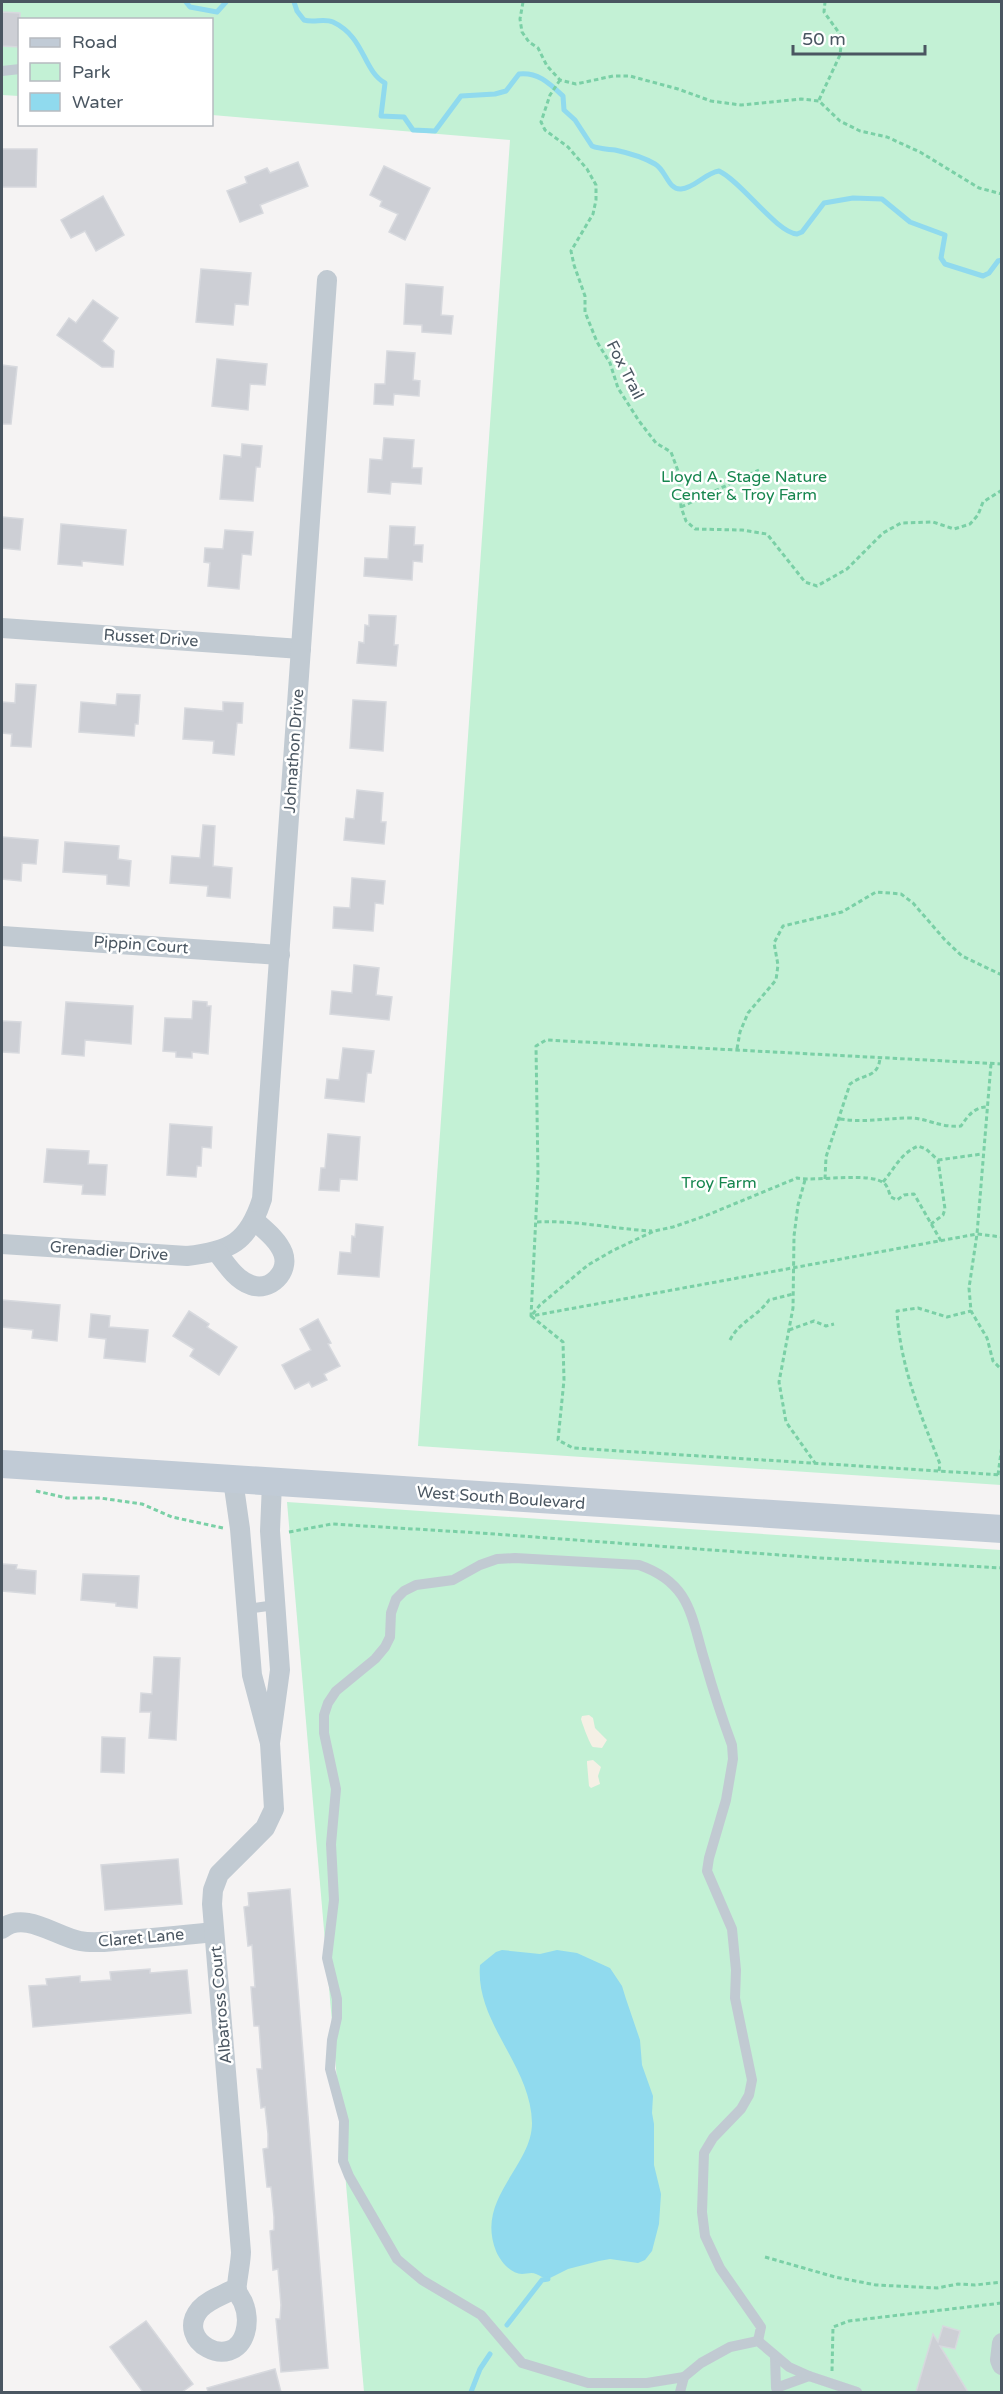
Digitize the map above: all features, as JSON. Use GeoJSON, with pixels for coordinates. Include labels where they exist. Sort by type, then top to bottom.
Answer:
{"type":"FeatureCollection","features":[{"type":"Feature","properties":{"kind":"main road","name":"West South Boulevard"},"geometry":{"type":"LineString","coordinates":[[2,1464],[1002,1529]]}},
{"type":"Feature","properties":{"kind":"street","name":"Johnathon Drive"},"geometry":{"type":"LineString","coordinates":[[240,1239],[255,1221],[262,1199],[327,280]]}},
{"type":"Feature","properties":{"kind":"street","name":"Russet Drive"},"geometry":{"type":"LineString","coordinates":[[2,628],[301,649]]}},
{"type":"Feature","properties":{"kind":"street","name":"Pippin Court"},"geometry":{"type":"LineString","coordinates":[[2,936],[280,955]]}},
{"type":"Feature","properties":{"kind":"street"},"geometry":{"type":"LineString","coordinates":[[217,1252],[234,1274],[249,1285],[261,1287],[276,1281],[284,1268],[283,1253],[271,1235],[255,1221]]}},
{"type":"Feature","properties":{"kind":"street","name":"Grenadier Drive"},"geometry":{"type":"LineString","coordinates":[[2,1244],[187,1256],[217,1252],[240,1239]]}},
{"type":"Feature","properties":{"kind":"street","name":"Albatross Court"},"geometry":{"type":"LineString","coordinates":[[233,1480],[240,1529],[252,1675],[270,1743]]}},
{"type":"Feature","properties":{"kind":"street","name":"Albatross Court"},"geometry":{"type":"LineString","coordinates":[[236,2288],[241,2267],[241,2253],[212,1904],[213,1890],[219,1874],[266,1828],[274,1809],[270,1743],[280,1670],[270,1531],[272,1483]]}},
{"type":"Feature","properties":{"kind":"street","name":"Claret Lane"},"geometry":{"type":"LineString","coordinates":[[2,1929],[6,1926],[24,1923],[36,1924],[66,1938],[97,1942],[214,1932]]}},
{"type":"Feature","properties":{"kind":"street"},"geometry":{"type":"LineString","coordinates":[[1002,2343],[1000,2360],[1002,2365]]}},
{"type":"Feature","properties":{"kind":"lane"},"geometry":{"type":"LineString","coordinates":[[2,70],[18,69]]}},
{"type":"Feature","properties":{"kind":"lane"},"geometry":{"type":"LineString","coordinates":[[684,2378],[647,2383],[588,2383],[522,2363],[481,2315],[422,2280],[397,2259],[349,2176],[343,2161],[344,2121],[330,2069],[332,2040],[337,2018],[337,1999],[327,1958],[334,1900],[332,1844],[336,1789],[324,1733],[324,1715],[336,1691],[375,1659],[385,1647],[390,1637],[391,1613],[396,1599],[404,1591],[416,1586],[453,1580],[480,1565],[497,1559],[639,1565],[656,1571],[670,1582],[682,1596],[692,1614],[732,1745],[733,1759],[726,1800],[707,1871],[732,1929],[736,1970],[735,1998],[752,2080],[750,2095],[741,2109],[713,2138],[705,2153],[702,2212],[705,2236],[720,2268],[761,2327],[758,2341]]}},
{"type":"Feature","properties":{"kind":"lane"},"geometry":{"type":"LineString","coordinates":[[247,1608],[275,1605]]}},
{"type":"Feature","properties":{"kind":"lane"},"geometry":{"type":"LineString","coordinates":[[758,2341],[789,2367],[857,2392]]}},
{"type":"Feature","properties":{"kind":"lane"},"geometry":{"type":"LineString","coordinates":[[680,2392],[684,2378],[701,2363],[730,2347],[758,2341]]}},
{"type":"Feature","properties":{"kind":"lane"},"geometry":{"type":"LineString","coordinates":[[775,2356],[776,2390],[809,2376]]}},
{"type":"Feature","properties":{"kind":"path"},"geometry":{"type":"LineString","coordinates":[[523,2],[520,20],[522,32],[529,42],[538,48],[547,66],[560,80],[576,84],[613,76],[630,76],[711,101],[741,105],[801,99],[819,101],[840,121],[860,131],[888,137],[920,152],[979,189],[1002,194]]}},
{"type":"Feature","properties":{"kind":"path"},"geometry":{"type":"LineString","coordinates":[[819,101],[840,55],[842,37],[824,12],[825,2]]}},
{"type":"Feature","properties":{"kind":"path","name":"Fox Trail"},"geometry":{"type":"LineString","coordinates":[[560,80],[550,94],[541,122],[545,130],[568,147],[587,169],[596,185],[596,200],[592,214],[572,251],[574,265],[585,296],[585,312],[624,396],[656,443],[671,452],[678,471],[681,507]]}},
{"type":"Feature","properties":{"kind":"path"},"geometry":{"type":"LineString","coordinates":[[759,470],[681,507],[686,521],[695,529],[742,530],[767,534],[805,582],[817,586],[847,569],[883,533],[901,523],[933,522],[954,529],[970,524],[978,515],[983,502],[1002,490]]}},
{"type":"Feature","properties":{"kind":"path"},"geometry":{"type":"LineString","coordinates":[[737,1050],[740,1032],[748,1013],[776,980],[778,965],[774,943],[783,926],[842,912],[876,892],[901,894],[913,903],[962,956],[1002,975]]}},
{"type":"Feature","properties":{"kind":"path"},"geometry":{"type":"LineString","coordinates":[[531,1316],[538,1175],[536,1046],[546,1040],[1002,1064]]}},
{"type":"Feature","properties":{"kind":"path"},"geometry":{"type":"LineString","coordinates":[[825,1179],[826,1157],[850,1084],[860,1076],[873,1073],[879,1068],[880,1058]]}},
{"type":"Feature","properties":{"kind":"path"},"geometry":{"type":"LineString","coordinates":[[991,1063],[977,1234],[969,1288],[972,1311],[987,1338],[993,1361],[1002,1370]]}},
{"type":"Feature","properties":{"kind":"path"},"geometry":{"type":"LineString","coordinates":[[840,1119],[860,1122],[911,1118],[946,1127],[961,1126],[969,1114],[980,1107],[987,1107]]}},
{"type":"Feature","properties":{"kind":"path"},"geometry":{"type":"LineString","coordinates":[[883,1182],[896,1162],[908,1150],[918,1146],[926,1149],[938,1160],[945,1209],[943,1215],[931,1224]]}},
{"type":"Feature","properties":{"kind":"path"},"geometry":{"type":"LineString","coordinates":[[938,1160],[982,1154]]}},
{"type":"Feature","properties":{"kind":"path"},"geometry":{"type":"LineString","coordinates":[[536,1222],[561,1221],[622,1230],[654,1231],[673,1227],[749,1199],[788,1180],[854,1178],[883,1182],[887,1185],[891,1197],[897,1200],[904,1195],[914,1194],[941,1241]]}},
{"type":"Feature","properties":{"kind":"path"},"geometry":{"type":"LineString","coordinates":[[806,1180],[798,1205],[794,1236],[794,1294],[779,1382],[786,1422],[815,1463]]}},
{"type":"Feature","properties":{"kind":"path"},"geometry":{"type":"LineString","coordinates":[[531,1316],[540,1305],[588,1265],[654,1231]]}},
{"type":"Feature","properties":{"kind":"path"},"geometry":{"type":"LineString","coordinates":[[531,1316],[977,1234],[1002,1237]]}},
{"type":"Feature","properties":{"kind":"path"},"geometry":{"type":"LineString","coordinates":[[730,1340],[736,1329],[762,1310],[770,1300],[794,1294]]}},
{"type":"Feature","properties":{"kind":"path"},"geometry":{"type":"LineString","coordinates":[[939,1471],[940,1464],[910,1388],[898,1336],[897,1311],[918,1308],[947,1317],[972,1311]]}},
{"type":"Feature","properties":{"kind":"path"},"geometry":{"type":"LineString","coordinates":[[531,1316],[563,1342],[564,1380],[558,1440],[573,1448],[1000,1475],[1002,1445]]}},
{"type":"Feature","properties":{"kind":"path"},"geometry":{"type":"LineString","coordinates":[[789,1330],[814,1321],[826,1326],[834,1324]]}},
{"type":"Feature","properties":{"kind":"path"},"geometry":{"type":"LineString","coordinates":[[1002,1389],[1002,1414]]}},
{"type":"Feature","properties":{"kind":"path"},"geometry":{"type":"LineString","coordinates":[[28,1490],[67,1497],[100,1498],[142,1504],[172,1517],[219,1527]]}},
{"type":"Feature","properties":{"kind":"path"},"geometry":{"type":"LineString","coordinates":[[289,1532],[332,1524],[492,1533],[821,1558],[1002,1568]]}},
{"type":"Feature","properties":{"kind":"path"},"geometry":{"type":"LineString","coordinates":[[765,2257],[835,2277],[876,2285],[937,2288],[958,2284],[1002,2282]]}},
{"type":"Feature","properties":{"kind":"path"},"geometry":{"type":"LineString","coordinates":[[831,2383],[834,2353],[833,2327],[849,2321],[1002,2303]]}},
{"type":"Feature","properties":{"kind":"green space"},"geometry":{"type":"Polygon","coordinates":[[[2,2],[1001,2],[1001,1485],[418,1446],[510,140],[213,115],[213,18],[18,18],[18,96],[2,95],[2,2]]]}},
{"type":"Feature","properties":{"kind":"green space"},"geometry":{"type":"Polygon","coordinates":[[[287,1502],[1001,1550],[1001,2392],[364,2392],[287,1502]]]}},
{"type":"Feature","properties":{"kind":"sand"},"geometry":{"type":"Polygon","coordinates":[[[589,1715],[593,1718],[595,1728],[607,1740],[602,1748],[593,1747],[586,1734],[581,1719],[582,1716],[589,1715]]]}},
{"type":"Feature","properties":{"kind":"sand"},"geometry":{"type":"Polygon","coordinates":[[[593,1760],[601,1767],[598,1776],[600,1784],[591,1788],[587,1761],[593,1760]]]}},
{"type":"Feature","properties":{"kind":"water"},"geometry":{"type":"Polygon","coordinates":[[[502,1950],[540,1954],[557,1950],[577,1953],[610,1968],[622,1986],[640,2040],[642,2065],[653,2096],[654,2165],[661,2194],[659,2224],[652,2251],[645,2260],[638,2263],[610,2259],[599,2261],[568,2269],[548,2279],[534,2273],[514,2272],[503,2263],[496,2251],[492,2232],[493,2215],[498,2199],[530,2139],[532,2123],[523,2082],[494,2025],[481,1986],[480,1965],[502,1950]]]}},
{"type":"Feature","properties":{"kind":"building"},"geometry":{"type":"Polygon","coordinates":[[[2,12],[20,13],[18,47],[2,46],[2,12]]]}},
{"type":"Feature","properties":{"kind":"building"},"geometry":{"type":"Polygon","coordinates":[[[2,149],[37,149],[36,187],[2,187],[2,149]]]}},
{"type":"Feature","properties":{"kind":"building"},"geometry":{"type":"Polygon","coordinates":[[[298,162],[308,186],[260,205],[263,213],[240,222],[227,191],[247,183],[245,177],[267,168],[270,173],[298,162]]]}},
{"type":"Feature","properties":{"kind":"building"},"geometry":{"type":"Polygon","coordinates":[[[384,166],[430,188],[405,240],[389,232],[398,214],[380,206],[382,201],[370,195],[384,166]]]}},
{"type":"Feature","properties":{"kind":"building"},"geometry":{"type":"Polygon","coordinates":[[[103,196],[124,235],[96,251],[85,231],[71,238],[61,220],[103,196]]]}},
{"type":"Feature","properties":{"kind":"building"},"geometry":{"type":"Polygon","coordinates":[[[201,269],[251,273],[248,305],[235,304],[233,325],[196,322],[201,269]]]}},
{"type":"Feature","properties":{"kind":"building"},"geometry":{"type":"Polygon","coordinates":[[[406,284],[443,287],[441,315],[453,316],[451,334],[422,332],[422,325],[404,324],[406,284]]]}},
{"type":"Feature","properties":{"kind":"building"},"geometry":{"type":"Polygon","coordinates":[[[93,300],[118,318],[102,341],[114,351],[113,367],[102,367],[57,335],[69,318],[76,323],[93,300]]]}},
{"type":"Feature","properties":{"kind":"building"},"geometry":{"type":"Polygon","coordinates":[[[387,351],[415,353],[413,380],[420,381],[419,396],[394,394],[393,405],[374,404],[375,384],[385,384],[387,351]]]}},
{"type":"Feature","properties":{"kind":"building"},"geometry":{"type":"Polygon","coordinates":[[[217,359],[267,364],[265,385],[250,384],[248,410],[212,406],[217,359]]]}},
{"type":"Feature","properties":{"kind":"building"},"geometry":{"type":"Polygon","coordinates":[[[2,365],[17,367],[11,424],[2,424],[2,365]]]}},
{"type":"Feature","properties":{"kind":"building"},"geometry":{"type":"Polygon","coordinates":[[[384,438],[414,440],[412,468],[422,468],[421,484],[391,482],[390,494],[368,492],[370,459],[382,460],[384,438]]]}},
{"type":"Feature","properties":{"kind":"building"},"geometry":{"type":"Polygon","coordinates":[[[242,444],[262,446],[260,467],[256,467],[253,501],[220,499],[224,455],[241,457],[242,444]]]}},
{"type":"Feature","properties":{"kind":"building"},"geometry":{"type":"Polygon","coordinates":[[[2,517],[23,519],[20,550],[2,548],[2,517]]]}},
{"type":"Feature","properties":{"kind":"building"},"geometry":{"type":"Polygon","coordinates":[[[61,524],[126,530],[123,565],[82,561],[82,566],[58,564],[61,524]]]}},
{"type":"Feature","properties":{"kind":"building"},"geometry":{"type":"Polygon","coordinates":[[[390,526],[415,527],[414,545],[423,545],[422,562],[413,561],[412,580],[364,576],[365,558],[388,559],[390,526]]]}},
{"type":"Feature","properties":{"kind":"building"},"geometry":{"type":"Polygon","coordinates":[[[225,530],[253,532],[251,555],[242,554],[239,589],[208,586],[210,563],[204,562],[205,548],[223,549],[225,530]]]}},
{"type":"Feature","properties":{"kind":"building"},"geometry":{"type":"Polygon","coordinates":[[[369,615],[396,616],[394,645],[398,645],[396,666],[357,663],[359,642],[364,643],[365,625],[369,626],[369,615]]]}},
{"type":"Feature","properties":{"kind":"building"},"geometry":{"type":"Polygon","coordinates":[[[16,684],[36,685],[31,747],[11,746],[12,734],[2,733],[2,702],[15,703],[16,684]]]}},
{"type":"Feature","properties":{"kind":"building"},"geometry":{"type":"Polygon","coordinates":[[[117,694],[140,695],[138,724],[135,724],[134,736],[79,732],[81,702],[116,705],[117,694]]]}},
{"type":"Feature","properties":{"kind":"building"},"geometry":{"type":"Polygon","coordinates":[[[353,700],[386,702],[383,751],[350,748],[353,700]]]}},
{"type":"Feature","properties":{"kind":"building"},"geometry":{"type":"Polygon","coordinates":[[[223,702],[243,703],[242,723],[237,723],[234,755],[213,753],[214,741],[183,739],[185,708],[223,711],[223,702]]]}},
{"type":"Feature","properties":{"kind":"building"},"geometry":{"type":"Polygon","coordinates":[[[357,790],[383,793],[381,822],[386,822],[384,844],[344,840],[346,818],[354,819],[357,790]]]}},
{"type":"Feature","properties":{"kind":"building"},"geometry":{"type":"Polygon","coordinates":[[[203,825],[215,826],[213,866],[232,868],[230,898],[207,896],[208,886],[170,883],[172,856],[200,858],[203,825]]]}},
{"type":"Feature","properties":{"kind":"building"},"geometry":{"type":"Polygon","coordinates":[[[2,837],[38,840],[36,864],[22,863],[21,881],[2,879],[2,837]]]}},
{"type":"Feature","properties":{"kind":"building"},"geometry":{"type":"Polygon","coordinates":[[[65,842],[119,846],[118,859],[131,861],[129,886],[107,884],[107,875],[63,872],[65,842]]]}},
{"type":"Feature","properties":{"kind":"building"},"geometry":{"type":"Polygon","coordinates":[[[352,878],[385,881],[383,904],[375,903],[373,931],[333,928],[334,907],[350,908],[352,878]]]}},
{"type":"Feature","properties":{"kind":"building"},"geometry":{"type":"Polygon","coordinates":[[[354,965],[379,968],[376,995],[392,997],[389,1020],[330,1014],[332,991],[352,993],[354,965]]]}},
{"type":"Feature","properties":{"kind":"building"},"geometry":{"type":"Polygon","coordinates":[[[193,1001],[207,1002],[207,1006],[211,1006],[208,1054],[192,1052],[192,1058],[176,1057],[176,1052],[163,1051],[165,1018],[192,1019],[193,1001]]]}},
{"type":"Feature","properties":{"kind":"building"},"geometry":{"type":"Polygon","coordinates":[[[66,1002],[133,1006],[131,1044],[85,1040],[84,1056],[62,1054],[66,1002]]]}},
{"type":"Feature","properties":{"kind":"building"},"geometry":{"type":"Polygon","coordinates":[[[2,1021],[21,1022],[19,1053],[2,1052],[2,1021]]]}},
{"type":"Feature","properties":{"kind":"building"},"geometry":{"type":"Polygon","coordinates":[[[343,1048],[374,1051],[371,1073],[367,1073],[364,1102],[325,1098],[327,1079],[339,1080],[343,1048]]]}},
{"type":"Feature","properties":{"kind":"building"},"geometry":{"type":"Polygon","coordinates":[[[170,1124],[212,1127],[211,1148],[202,1147],[201,1166],[197,1166],[196,1177],[167,1175],[170,1124]]]}},
{"type":"Feature","properties":{"kind":"building"},"geometry":{"type":"Polygon","coordinates":[[[328,1134],[360,1137],[357,1180],[340,1179],[339,1191],[319,1190],[321,1168],[325,1168],[328,1134]]]}},
{"type":"Feature","properties":{"kind":"building"},"geometry":{"type":"Polygon","coordinates":[[[47,1149],[89,1151],[88,1164],[107,1165],[105,1195],[82,1194],[83,1185],[44,1182],[47,1149]]]}},
{"type":"Feature","properties":{"kind":"building"},"geometry":{"type":"Polygon","coordinates":[[[356,1224],[383,1227],[379,1277],[338,1274],[340,1252],[351,1253],[352,1236],[355,1237],[356,1224]]]}},
{"type":"Feature","properties":{"kind":"building"},"geometry":{"type":"Polygon","coordinates":[[[2,1300],[60,1305],[57,1341],[32,1338],[33,1330],[2,1327],[2,1300]]]}},
{"type":"Feature","properties":{"kind":"building"},"geometry":{"type":"Polygon","coordinates":[[[189,1311],[209,1324],[207,1327],[237,1347],[219,1375],[190,1356],[194,1349],[173,1336],[189,1311]]]}},
{"type":"Feature","properties":{"kind":"building"},"geometry":{"type":"Polygon","coordinates":[[[91,1314],[110,1316],[109,1327],[148,1330],[145,1362],[104,1358],[106,1339],[89,1337],[91,1314]]]}},
{"type":"Feature","properties":{"kind":"building"},"geometry":{"type":"Polygon","coordinates":[[[318,1319],[340,1366],[324,1374],[327,1380],[312,1387],[309,1382],[295,1389],[282,1365],[311,1350],[300,1329],[318,1319]]]}},
{"type":"Feature","properties":{"kind":"building"},"geometry":{"type":"Polygon","coordinates":[[[2,1564],[17,1565],[16,1569],[36,1571],[35,1594],[2,1591],[2,1564]]]}},
{"type":"Feature","properties":{"kind":"building"},"geometry":{"type":"Polygon","coordinates":[[[83,1574],[139,1576],[137,1608],[116,1606],[116,1603],[81,1600],[83,1574]]]}},
{"type":"Feature","properties":{"kind":"building"},"geometry":{"type":"Polygon","coordinates":[[[154,1657],[180,1658],[176,1740],[149,1738],[151,1712],[140,1712],[141,1693],[152,1694],[154,1657]]]}},
{"type":"Feature","properties":{"kind":"building"},"geometry":{"type":"Polygon","coordinates":[[[102,1737],[125,1738],[124,1773],[101,1772],[102,1737]]]}},
{"type":"Feature","properties":{"kind":"building"},"geometry":{"type":"Polygon","coordinates":[[[178,1859],[182,1904],[105,1910],[101,1865],[178,1859]]]}},
{"type":"Feature","properties":{"kind":"building"},"geometry":{"type":"Polygon","coordinates":[[[290,1889],[328,2368],[281,2372],[276,2319],[280,2319],[281,2305],[278,2269],[273,2270],[270,2231],[274,2230],[274,2217],[271,2187],[267,2187],[263,2149],[268,2148],[268,2134],[265,2107],[261,2108],[257,2069],[262,2069],[259,2026],[254,2026],[251,1987],[255,1987],[252,1945],[248,1946],[244,1907],[249,1906],[248,1893],[290,1889]]]}},
{"type":"Feature","properties":{"kind":"building"},"geometry":{"type":"Polygon","coordinates":[[[150,1969],[150,1973],[187,1970],[191,2013],[33,2027],[29,1986],[47,1985],[46,1979],[80,1976],[80,1982],[111,1980],[110,1972],[150,1969]]]}},
{"type":"Feature","properties":{"kind":"building"},"geometry":{"type":"Polygon","coordinates":[[[146,2321],[193,2384],[182,2392],[143,2392],[110,2347],[146,2321]]]}},
{"type":"Feature","properties":{"kind":"building"},"geometry":{"type":"Polygon","coordinates":[[[943,2326],[960,2331],[955,2349],[940,2346],[968,2392],[916,2392],[933,2334],[938,2342],[943,2326]]]}},
{"type":"Feature","properties":{"kind":"building"},"geometry":{"type":"Polygon","coordinates":[[[275,2369],[281,2392],[208,2392],[207,2388],[275,2369]]]}},
{"type":"Feature","properties":{"kind":"waterway"},"geometry":{"type":"LineString","coordinates":[[186,2],[190,7],[217,12],[226,2]]}},
{"type":"Feature","properties":{"kind":"waterway"},"geometry":{"type":"LineString","coordinates":[[294,2],[304,20],[333,22],[352,36],[372,71],[385,83],[381,116],[404,117],[413,130],[435,131],[461,96],[506,91],[519,74],[532,75],[548,83],[563,96],[564,110],[575,120],[592,146],[641,157],[659,167],[670,183],[677,188],[691,186],[719,171],[738,185],[779,225],[797,234],[802,232],[824,203],[853,198],[882,199],[910,222],[945,235],[941,258],[945,264],[983,276],[989,273],[998,261],[1002,260]]}},
{"type":"Feature","properties":{"kind":"waterway"},"geometry":{"type":"LineString","coordinates":[[507,2325],[542,2280],[548,2279]]}},
{"type":"Feature","properties":{"kind":"waterway"},"geometry":{"type":"LineString","coordinates":[[471,2392],[480,2369],[490,2354]]}},
{"type":"Feature","properties":{"kind":"park label","name":"Lloyd A. Stage Nature Center & Troy Farm"},"geometry":{"type":"Point","coordinates":[744,486]}},
{"type":"Feature","properties":{"kind":"park label","name":"Troy Farm"},"geometry":{"type":"Point","coordinates":[719,1183]}}]}
